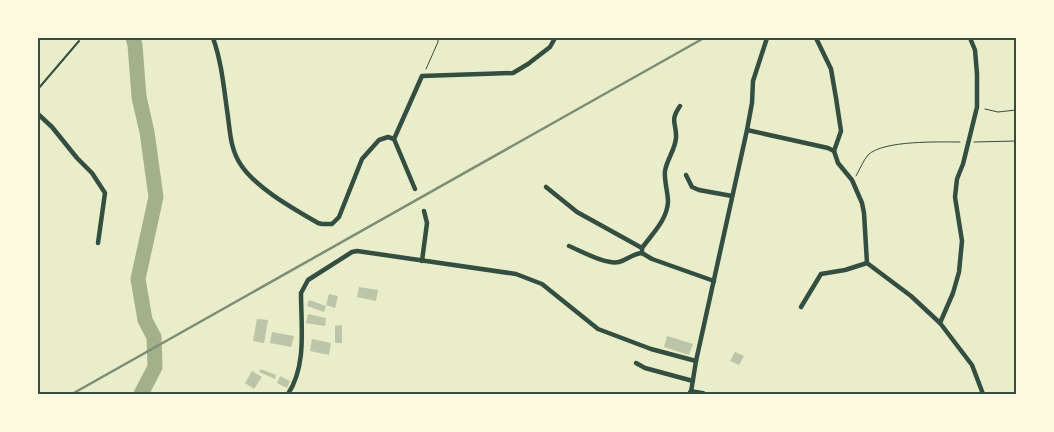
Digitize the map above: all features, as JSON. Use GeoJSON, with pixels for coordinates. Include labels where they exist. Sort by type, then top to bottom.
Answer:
{"type":"FeatureCollection","features":[{"type":"Feature","properties":{"kind":"main road"},"geometry":{"type":"LineString","coordinates":[[691,393],[703,394]]}},
{"type":"Feature","properties":{"kind":"street"},"geometry":{"type":"LineString","coordinates":[[213,38],[219,53],[232,146],[240,165],[270,193],[318,223],[332,224],[340,217],[362,159],[379,140],[394,139]]}},
{"type":"Feature","properties":{"kind":"street"},"geometry":{"type":"LineString","coordinates":[[415,189],[394,139],[422,76],[513,73],[550,47],[555,38]]}},
{"type":"Feature","properties":{"kind":"street"},"geometry":{"type":"LineString","coordinates":[[691,393],[696,361],[747,130],[752,103],[753,81],[766,38]]}},
{"type":"Feature","properties":{"kind":"street"},"geometry":{"type":"LineString","coordinates":[[816,38],[831,69],[836,98],[841,132],[834,152],[838,164],[852,180],[862,202],[867,263],[911,296],[940,322],[972,365],[983,394]]}},
{"type":"Feature","properties":{"kind":"street"},"geometry":{"type":"LineString","coordinates":[[940,322],[953,293],[959,272],[962,241],[955,197],[957,179],[963,164],[977,107],[975,50],[970,38]]}},
{"type":"Feature","properties":{"kind":"street"},"geometry":{"type":"LineString","coordinates":[[569,246],[611,263],[620,262],[642,250],[667,211],[665,173],[676,136],[674,114],[680,106]]}},
{"type":"Feature","properties":{"kind":"street"},"geometry":{"type":"LineString","coordinates":[[38,114],[52,127],[92,173],[106,193],[98,243]]}},
{"type":"Feature","properties":{"kind":"street"},"geometry":{"type":"LineString","coordinates":[[747,130],[828,148],[834,152]]}},
{"type":"Feature","properties":{"kind":"street"},"geometry":{"type":"LineString","coordinates":[[686,175],[692,187],[707,192],[732,196]]}},
{"type":"Feature","properties":{"kind":"street"},"geometry":{"type":"LineString","coordinates":[[546,187],[577,212],[642,250],[652,259],[714,281]]}},
{"type":"Feature","properties":{"kind":"street"},"geometry":{"type":"LineString","coordinates":[[422,261],[427,223],[424,211]]}},
{"type":"Feature","properties":{"kind":"street"},"geometry":{"type":"LineString","coordinates":[[288,394],[294,386],[300,360],[301,293],[308,280],[352,252],[357,251],[516,274],[542,284],[598,329],[651,349],[696,361]]}},
{"type":"Feature","properties":{"kind":"street"},"geometry":{"type":"LineString","coordinates":[[801,306],[821,274],[845,270],[867,263]]}},
{"type":"Feature","properties":{"kind":"street"},"geometry":{"type":"LineString","coordinates":[[636,363],[645,368],[693,381]]}},
{"type":"Feature","properties":{"kind":"lane"},"geometry":{"type":"LineString","coordinates":[[38,89],[79,41]]}},
{"type":"Feature","properties":{"kind":"path"},"geometry":{"type":"LineString","coordinates":[[422,76],[438,38]]}},
{"type":"Feature","properties":{"kind":"path"},"geometry":{"type":"LineString","coordinates":[[977,107],[998,112],[1016,110]]}},
{"type":"Feature","properties":{"kind":"path"},"geometry":{"type":"LineString","coordinates":[[852,180],[869,155],[888,146],[927,141],[967,143],[1016,141]]}},
{"type":"Feature","properties":{"kind":"building"},"geometry":{"type":"Polygon","coordinates":[[[359,287],[378,290],[376,301],[357,297],[359,287]]]}},
{"type":"Feature","properties":{"kind":"building"},"geometry":{"type":"Polygon","coordinates":[[[329,294],[338,296],[335,308],[326,305],[329,294]]]}},
{"type":"Feature","properties":{"kind":"building"},"geometry":{"type":"Polygon","coordinates":[[[309,300],[326,306],[324,312],[307,306],[309,300]]]}},
{"type":"Feature","properties":{"kind":"building"},"geometry":{"type":"Polygon","coordinates":[[[308,314],[326,318],[325,326],[306,323],[308,314]]]}},
{"type":"Feature","properties":{"kind":"building"},"geometry":{"type":"Polygon","coordinates":[[[257,319],[268,320],[264,343],[253,341],[257,319]]]}},
{"type":"Feature","properties":{"kind":"building"},"geometry":{"type":"Polygon","coordinates":[[[342,325],[342,343],[335,343],[335,326],[342,325]]]}},
{"type":"Feature","properties":{"kind":"building"},"geometry":{"type":"Polygon","coordinates":[[[272,332],[294,336],[291,347],[270,343],[272,332]]]}},
{"type":"Feature","properties":{"kind":"building"},"geometry":{"type":"Polygon","coordinates":[[[667,336],[693,344],[689,355],[664,347],[667,336]]]}},
{"type":"Feature","properties":{"kind":"building"},"geometry":{"type":"Polygon","coordinates":[[[312,339],[331,343],[329,355],[310,351],[312,339]]]}},
{"type":"Feature","properties":{"kind":"building"},"geometry":{"type":"Polygon","coordinates":[[[735,352],[744,356],[739,365],[730,361],[735,352]]]}},
{"type":"Feature","properties":{"kind":"building"},"geometry":{"type":"Polygon","coordinates":[[[261,369],[276,375],[275,379],[259,372],[261,369]]]}},
{"type":"Feature","properties":{"kind":"building"},"geometry":{"type":"Polygon","coordinates":[[[252,371],[262,377],[254,389],[245,383],[252,371]]]}},
{"type":"Feature","properties":{"kind":"building"},"geometry":{"type":"Polygon","coordinates":[[[280,376],[290,381],[287,388],[277,383],[280,376]]]}},
{"type":"Feature","properties":{"kind":"waterway"},"geometry":{"type":"LineString","coordinates":[[133,38],[139,97],[147,132],[156,197],[138,279],[145,320],[154,337],[155,367],[141,394]]}},
{"type":"Feature","properties":{"kind":"railway"},"geometry":{"type":"LineString","coordinates":[[72,394],[704,38]]}}]}
